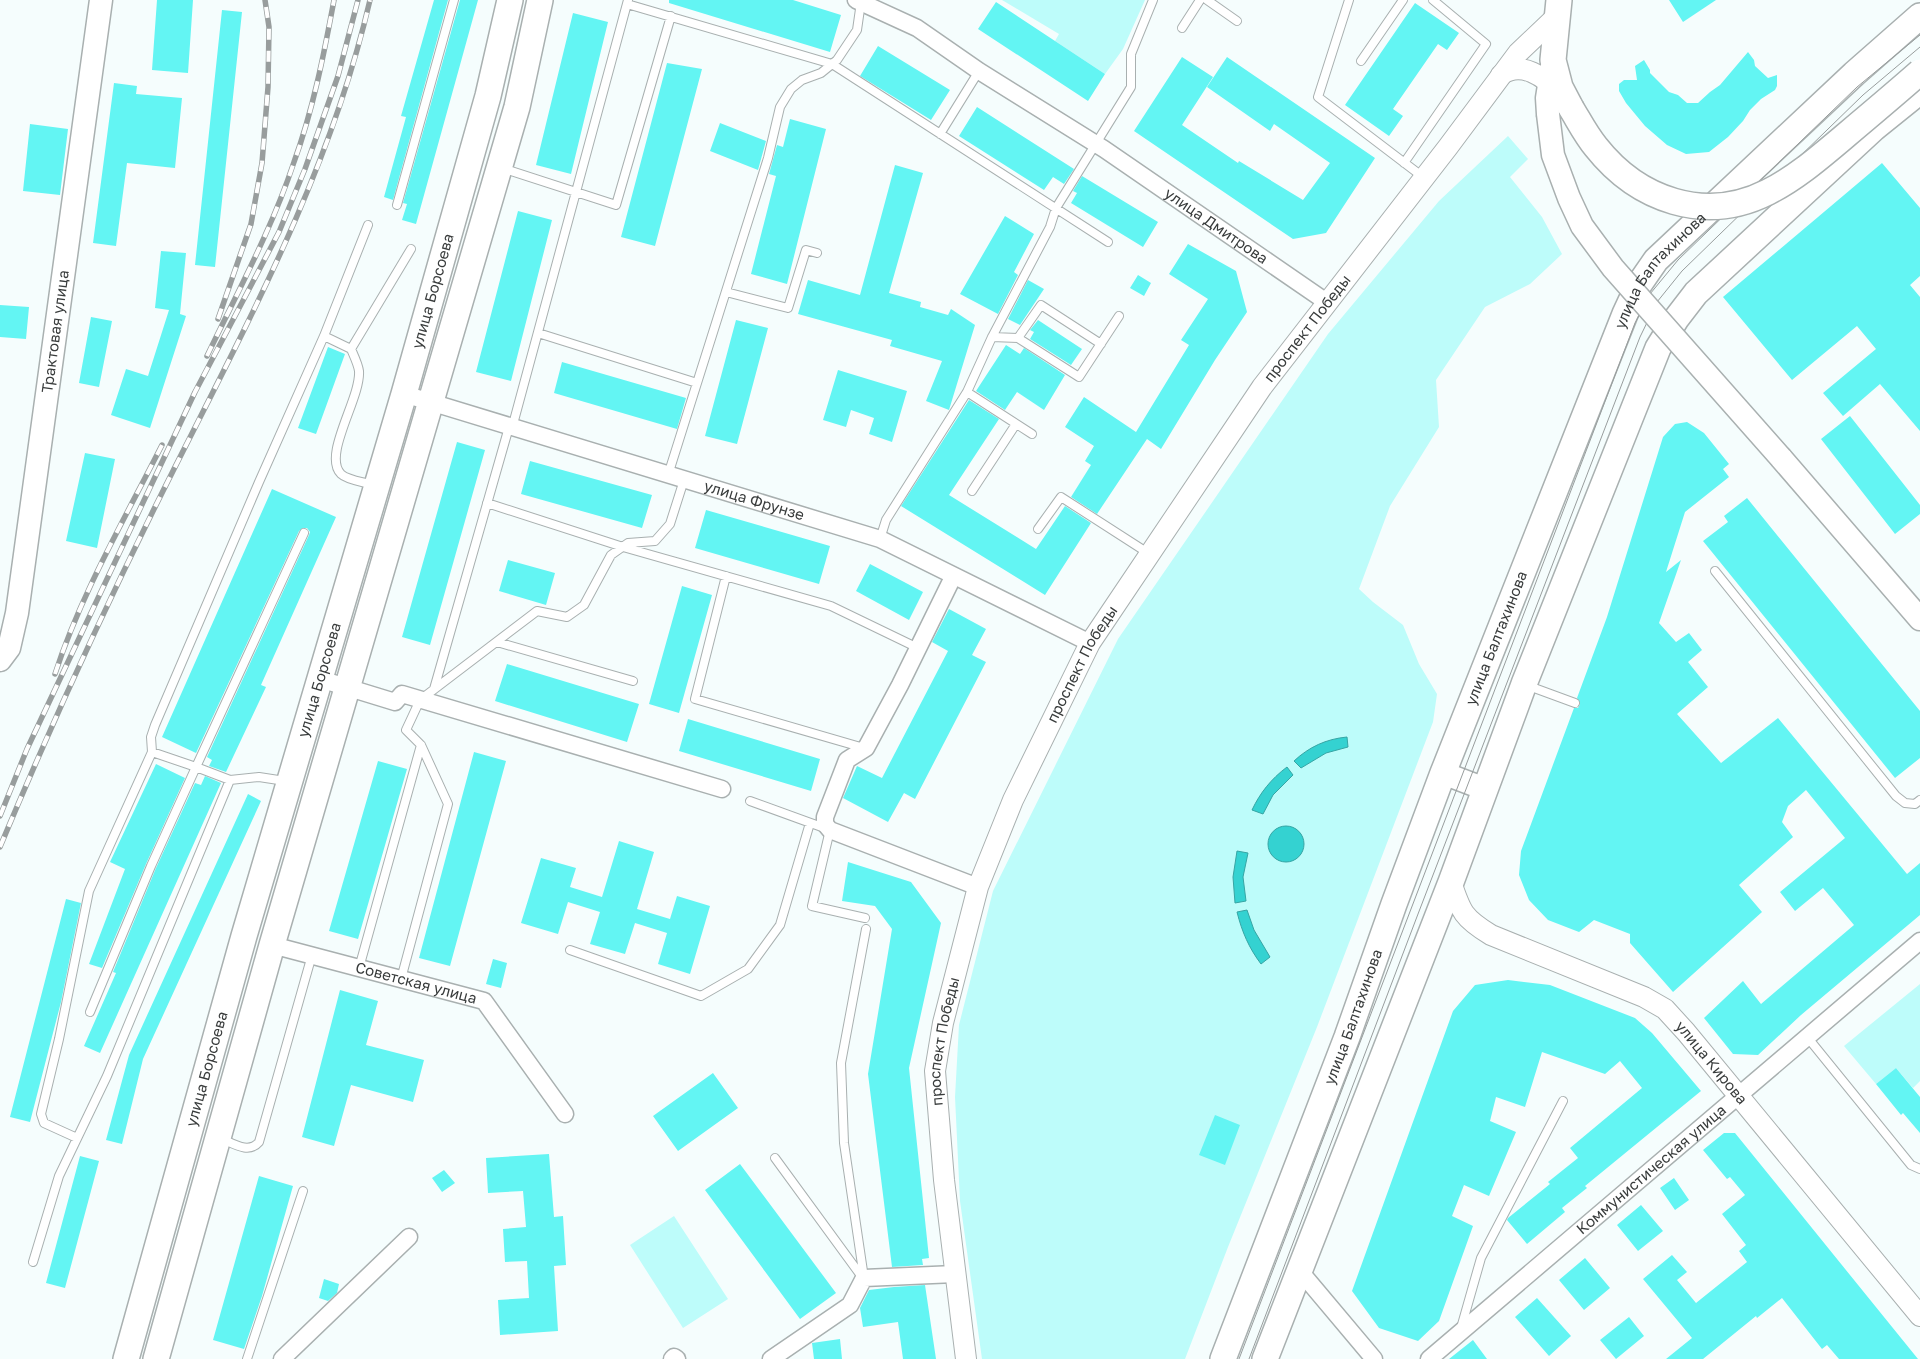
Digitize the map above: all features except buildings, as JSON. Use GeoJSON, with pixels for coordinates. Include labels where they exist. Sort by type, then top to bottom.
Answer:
{"type":"FeatureCollection","features":[{"type":"Feature","properties":{"kind":"main road","name":"Трактовая улица"},"geometry":{"type":"LineString","coordinates":[[0,660],[9,648],[17,614],[101,0]]}},
{"type":"Feature","properties":{"kind":"main road","name":"улица Борсоева"},"geometry":{"type":"LineString","coordinates":[[127,1355],[244,936],[404,394],[488,96],[510,0]]}},
{"type":"Feature","properties":{"kind":"main road","name":"улица Борсоева"},"geometry":{"type":"LineString","coordinates":[[157,1359],[272,945],[517,107],[540,0]]}},
{"type":"Feature","properties":{"kind":"main road"},"geometry":{"type":"LineString","coordinates":[[1563,5],[1550,89],[1553,155],[1582,226],[1613,268],[1920,619]]}},
{"type":"Feature","properties":{"kind":"main road","name":"улица Балтахинова"},"geometry":{"type":"LineString","coordinates":[[1223,1359],[1347,1037],[1443,774],[1624,314],[1638,286],[1656,260],[1849,79],[1920,16]]}},
{"type":"Feature","properties":{"kind":"main road"},"geometry":{"type":"LineString","coordinates":[[1550,89],[1596,147],[1609,161],[1638,185],[1664,199],[1677,203],[1695,206],[1732,205],[1768,192],[1812,164],[1920,72]]}},
{"type":"Feature","properties":{"kind":"main road"},"geometry":{"type":"LineString","coordinates":[[1265,1359],[1451,882],[1524,684],[1658,348],[1676,320],[1703,286],[1874,128],[1920,91]]}},
{"type":"Feature","properties":{"kind":"main road"},"geometry":{"type":"LineString","coordinates":[[1443,774],[1485,789]]}},
{"type":"Feature","properties":{"kind":"street","name":"улица Дмитрова"},"geometry":{"type":"LineString","coordinates":[[858,1],[917,28],[979,71],[1100,146],[1328,303]]}},
{"type":"Feature","properties":{"kind":"street","name":"проспект Победы"},"geometry":{"type":"LineString","coordinates":[[966,1359],[955,1274],[935,1071],[942,1023],[978,887],[1013,800],[1090,643],[1262,387],[1425,178],[1501,75],[1563,5]]}},
{"type":"Feature","properties":{"kind":"street"},"geometry":{"type":"LineString","coordinates":[[1501,75],[1508,70],[1527,70],[1550,89]]}},
{"type":"Feature","properties":{"kind":"street","name":"улица Фрунзе"},"geometry":{"type":"LineString","coordinates":[[404,394],[880,539],[1090,643]]}},
{"type":"Feature","properties":{"kind":"street"},"geometry":{"type":"LineString","coordinates":[[954,577],[866,748],[847,760],[825,817],[825,824],[830,830],[978,887]]}},
{"type":"Feature","properties":{"kind":"street"},"geometry":{"type":"LineString","coordinates":[[320,679],[395,702],[402,694],[722,789]]}},
{"type":"Feature","properties":{"kind":"street","name":"улица Кирова"},"geometry":{"type":"LineString","coordinates":[[1451,882],[1460,910],[1475,925],[1491,935],[1644,997],[1665,1009],[1920,1316]]}},
{"type":"Feature","properties":{"kind":"street","name":"Коммунистическая улица"},"geometry":{"type":"LineString","coordinates":[[1429,1359],[1920,941]]}},
{"type":"Feature","properties":{"kind":"street","name":"Советская улица"},"geometry":{"type":"LineString","coordinates":[[272,945],[484,1001],[565,1114]]}},
{"type":"Feature","properties":{"kind":"street"},"geometry":{"type":"LineString","coordinates":[[282,1359],[409,1236]]}},
{"type":"Feature","properties":{"kind":"street"},"geometry":{"type":"LineString","coordinates":[[1300,1271],[1374,1359]]}},
{"type":"Feature","properties":{"kind":"street"},"geometry":{"type":"LineString","coordinates":[[770,1359],[850,1305],[864,1278],[955,1274]]}},
{"type":"Feature","properties":{"kind":"street"},"geometry":{"type":"LineString","coordinates":[[127,1355],[157,1359]]}},
{"type":"Feature","properties":{"kind":"lane"},"geometry":{"type":"LineString","coordinates":[[397,205],[454,0]]}},
{"type":"Feature","properties":{"kind":"lane"},"geometry":{"type":"LineString","coordinates":[[880,539],[886,520],[966,392],[1050,227],[1056,208],[1100,146],[1131,87],[1131,54],[1153,0]]}},
{"type":"Feature","properties":{"kind":"lane"},"geometry":{"type":"LineString","coordinates":[[1182,28],[1200,0]]}},
{"type":"Feature","properties":{"kind":"lane"},"geometry":{"type":"LineString","coordinates":[[1206,0],[1237,20]]}},
{"type":"Feature","properties":{"kind":"lane"},"geometry":{"type":"LineString","coordinates":[[1349,0],[1318,97],[1425,178]]}},
{"type":"Feature","properties":{"kind":"lane"},"geometry":{"type":"LineString","coordinates":[[1361,61],[1403,0]]}},
{"type":"Feature","properties":{"kind":"lane"},"geometry":{"type":"LineString","coordinates":[[1404,163],[1486,44],[1433,0]]}},
{"type":"Feature","properties":{"kind":"lane"},"geometry":{"type":"LineString","coordinates":[[400,979],[448,804],[422,746],[406,730],[420,700],[537,611],[567,617],[584,605],[611,555],[628,543],[655,541],[670,524],[676,477],[698,383],[768,158],[780,107],[791,89],[802,80],[821,73],[837,60],[857,30],[858,1]]}},
{"type":"Feature","properties":{"kind":"lane"},"geometry":{"type":"LineString","coordinates":[[434,689],[538,333],[628,2],[832,64],[1108,242]]}},
{"type":"Feature","properties":{"kind":"lane"},"geometry":{"type":"LineString","coordinates":[[500,167],[616,205],[671,16]]}},
{"type":"Feature","properties":{"kind":"lane"},"geometry":{"type":"LineString","coordinates":[[940,134],[979,71]]}},
{"type":"Feature","properties":{"kind":"lane"},"geometry":{"type":"LineString","coordinates":[[77,1138],[44,1123],[40,1114],[59,1039],[89,891],[152,752],[151,737],[155,725],[324,336],[368,225]]}},
{"type":"Feature","properties":{"kind":"lane"},"geometry":{"type":"LineString","coordinates":[[351,349],[411,249]]}},
{"type":"Feature","properties":{"kind":"lane"},"geometry":{"type":"LineString","coordinates":[[726,292],[788,308],[806,250],[817,253]]}},
{"type":"Feature","properties":{"kind":"lane"},"geometry":{"type":"LineString","coordinates":[[1018,338],[1041,305],[1101,344]]}},
{"type":"Feature","properties":{"kind":"lane"},"geometry":{"type":"LineString","coordinates":[[992,338],[1018,338],[1079,378],[1119,316]]}},
{"type":"Feature","properties":{"kind":"lane"},"geometry":{"type":"LineString","coordinates":[[538,333],[698,383]]}},
{"type":"Feature","properties":{"kind":"lane"},"geometry":{"type":"LineString","coordinates":[[324,336],[351,349],[359,371],[356,395],[335,453],[336,467],[342,476],[377,486]]}},
{"type":"Feature","properties":{"kind":"lane"},"geometry":{"type":"LineString","coordinates":[[966,392],[1032,434]]}},
{"type":"Feature","properties":{"kind":"lane"},"geometry":{"type":"LineString","coordinates":[[972,491],[1016,424]]}},
{"type":"Feature","properties":{"kind":"lane"},"geometry":{"type":"LineString","coordinates":[[1038,529],[1061,497],[1150,554]]}},
{"type":"Feature","properties":{"kind":"lane"},"geometry":{"type":"LineString","coordinates":[[487,503],[623,547],[831,606],[918,648]]}},
{"type":"Feature","properties":{"kind":"lane"},"geometry":{"type":"LineString","coordinates":[[90,1012],[151,866],[304,533]]}},
{"type":"Feature","properties":{"kind":"lane"},"geometry":{"type":"LineString","coordinates":[[1716,571],[1896,796],[1905,803],[1915,804],[1920,800]]}},
{"type":"Feature","properties":{"kind":"lane"},"geometry":{"type":"LineString","coordinates":[[726,576],[695,699],[866,748]]}},
{"type":"Feature","properties":{"kind":"lane"},"geometry":{"type":"LineString","coordinates":[[497,642],[634,681]]}},
{"type":"Feature","properties":{"kind":"lane"},"geometry":{"type":"LineString","coordinates":[[1524,684],[1576,703]]}},
{"type":"Feature","properties":{"kind":"lane"},"geometry":{"type":"LineString","coordinates":[[359,968],[422,746]]}},
{"type":"Feature","properties":{"kind":"lane"},"geometry":{"type":"LineString","coordinates":[[152,752],[230,780],[259,777],[290,781]]}},
{"type":"Feature","properties":{"kind":"lane"},"geometry":{"type":"LineString","coordinates":[[33,1262],[59,1176],[107,1076],[230,780]]}},
{"type":"Feature","properties":{"kind":"lane"},"geometry":{"type":"LineString","coordinates":[[750,801],[830,830],[812,906],[865,918]]}},
{"type":"Feature","properties":{"kind":"lane"},"geometry":{"type":"LineString","coordinates":[[570,950],[702,996],[748,969],[780,925],[810,823]]}},
{"type":"Feature","properties":{"kind":"lane"},"geometry":{"type":"LineString","coordinates":[[864,1278],[844,1143],[841,1064],[866,929]]}},
{"type":"Feature","properties":{"kind":"lane"},"geometry":{"type":"LineString","coordinates":[[218,1138],[248,1148],[255,1147],[259,1142],[312,956]]}},
{"type":"Feature","properties":{"kind":"lane"},"geometry":{"type":"LineString","coordinates":[[1808,1038],[1911,1165],[1920,1169]]}},
{"type":"Feature","properties":{"kind":"lane"},"geometry":{"type":"LineString","coordinates":[[1460,1332],[1481,1258],[1563,1101]]}},
{"type":"Feature","properties":{"kind":"lane"},"geometry":{"type":"LineString","coordinates":[[775,1158],[864,1278]]}},
{"type":"Feature","properties":{"kind":"lane"},"geometry":{"type":"LineString","coordinates":[[247,1359],[304,1191]]}},
{"type":"Feature","properties":{"kind":"shaded area"},"geometry":{"type":"Polygon","coordinates":[[[1002,0],[1145,0],[1123,49],[1105,74],[1055,41],[1059,34],[1002,0]]]}},
{"type":"Feature","properties":{"kind":"shaded area"},"geometry":{"type":"Polygon","coordinates":[[[1508,136],[1528,159],[1510,177],[1542,217],[1562,254],[1530,284],[1485,307],[1436,380],[1439,427],[1390,506],[1359,589],[1403,625],[1419,664],[1437,694],[1433,722],[1317,1027],[1185,1359],[982,1359],[960,1201],[955,1097],[959,1025],[993,891],[1118,639],[1328,334],[1439,201],[1508,136]]]}},
{"type":"Feature","properties":{"kind":"shaded area"},"geometry":{"type":"Polygon","coordinates":[[[1920,984],[1920,1081],[1913,1088],[1896,1068],[1876,1084],[1844,1046],[1920,984]]]}},
{"type":"Feature","properties":{"kind":"shaded area"},"geometry":{"type":"Polygon","coordinates":[[[674,1216],[728,1299],[683,1328],[630,1245],[674,1216]]]}},
{"type":"Feature","properties":{"kind":"water"},"geometry":{"type":"Polygon","coordinates":[[[1347,737],[1348,747],[1326,753],[1301,768],[1294,761],[1318,745],[1347,737]]]}},
{"type":"Feature","properties":{"kind":"water"},"geometry":{"type":"Polygon","coordinates":[[[1287,767],[1293,775],[1273,795],[1263,814],[1252,810],[1266,787],[1287,767]]]}},
{"type":"Feature","properties":{"kind":"water"},"geometry":{"type":"Polygon","coordinates":[[[1286,826],[1298,832],[1304,844],[1298,856],[1286,862],[1274,856],[1268,844],[1274,832],[1286,826]]]}},
{"type":"Feature","properties":{"kind":"water"},"geometry":{"type":"Polygon","coordinates":[[[1237,851],[1248,853],[1243,877],[1246,901],[1235,903],[1233,877],[1237,851]]]}},
{"type":"Feature","properties":{"kind":"water"},"geometry":{"type":"Polygon","coordinates":[[[1247,910],[1254,930],[1270,957],[1261,964],[1246,940],[1237,912],[1247,910]]]}},
{"type":"Feature","properties":{"kind":"tram line"},"geometry":{"type":"LineString","coordinates":[[1239,1359],[1635,323],[1650,294],[1678,260],[1857,87],[1920,35]]}},
{"type":"Feature","properties":{"kind":"tram line"},"geometry":{"type":"LineString","coordinates":[[1249,1359],[1640,337],[1657,302],[1682,271],[1863,95],[1920,47]]}},
{"type":"Feature","properties":{"kind":"railway"},"geometry":{"type":"LineString","coordinates":[[218,319],[251,224],[262,163],[268,87],[269,27],[265,0]]}},
{"type":"Feature","properties":{"kind":"railway"},"geometry":{"type":"LineString","coordinates":[[207,356],[253,260],[285,187],[301,142],[312,102],[334,0]]}},
{"type":"Feature","properties":{"kind":"railway"},"geometry":{"type":"LineString","coordinates":[[0,816],[27,749],[195,392],[279,232],[305,169],[338,76],[358,0]]}},
{"type":"Feature","properties":{"kind":"railway"},"geometry":{"type":"LineString","coordinates":[[0,847],[105,611],[286,242],[334,123],[370,0]]}},
{"type":"Feature","properties":{"kind":"railway"},"geometry":{"type":"LineString","coordinates":[[55,674],[90,586],[162,445]]}}]}
